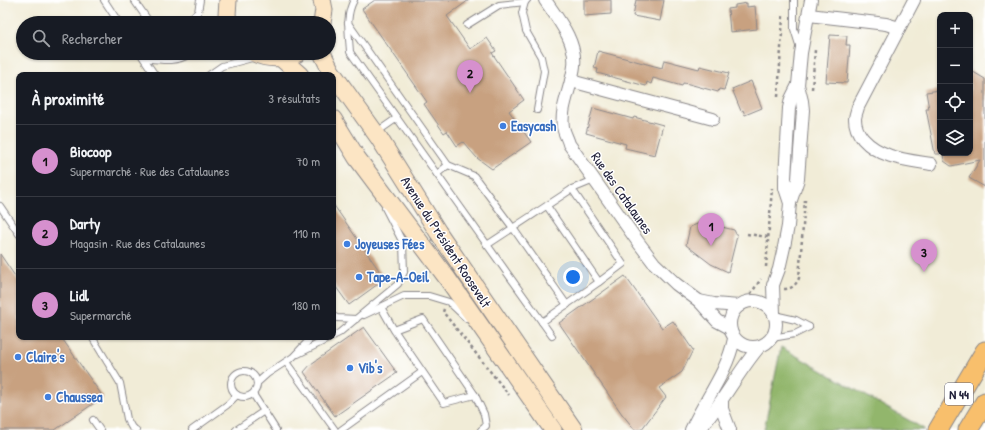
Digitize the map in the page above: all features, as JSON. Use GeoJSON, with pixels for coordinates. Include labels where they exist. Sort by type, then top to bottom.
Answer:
{"type":"FeatureCollection","features":[{"type":"Feature","properties":{"kind":"main road"},"geometry":{"type":"LineString","coordinates":[[322,0],[324,10],[323,16]]}},
{"type":"Feature","properties":{"kind":"main road"},"geometry":{"type":"LineString","coordinates":[[283,60],[297,72]]}},
{"type":"Feature","properties":{"kind":"main road","name":"Avenue du Président Roosevelt"},"geometry":{"type":"LineString","coordinates":[[326,60],[332,72]]}},
{"type":"Feature","properties":{"kind":"main road","name":"Avenue du Président Roosevelt"},"geometry":{"type":"LineString","coordinates":[[336,78],[376,133],[438,232],[574,430]]}},
{"type":"Feature","properties":{"kind":"main road","name":"Avenue du Président Roosevelt"},"geometry":{"type":"LineString","coordinates":[[336,124],[357,158],[447,278],[553,430]]}},
{"type":"Feature","properties":{"kind":"main road","name":"N 44"},"geometry":{"type":"LineString","coordinates":[[938,430],[985,351]]}},
{"type":"Feature","properties":{"kind":"main road","name":"N 44"},"geometry":{"type":"LineString","coordinates":[[968,430],[985,402]]}},
{"type":"Feature","properties":{"kind":"street","name":"Rue des Catalaunes"},"geometry":{"type":"LineString","coordinates":[[546,0],[566,31],[573,51],[575,66],[565,106],[563,126],[570,144],[654,263],[676,284],[699,301],[717,321],[732,333]]}},
{"type":"Feature","properties":{"kind":"street"},"geometry":{"type":"LineString","coordinates":[[732,333],[739,343],[746,347],[759,347],[767,343],[772,338],[776,330],[773,285],[779,269],[784,247],[790,203],[796,188],[803,110],[798,84],[801,53],[812,0]]}},
{"type":"Feature","properties":{"kind":"street"},"geometry":{"type":"LineString","coordinates":[[914,0],[858,108],[854,119],[857,132],[876,150],[890,156],[931,164]]}},
{"type":"Feature","properties":{"kind":"street"},"geometry":{"type":"LineString","coordinates":[[809,15],[886,24],[899,28]]}},
{"type":"Feature","properties":{"kind":"street"},"geometry":{"type":"LineString","coordinates":[[571,81],[713,119]]}},
{"type":"Feature","properties":{"kind":"street"},"geometry":{"type":"LineString","coordinates":[[691,430],[726,367],[732,351],[732,315],[744,303],[773,285]]}},
{"type":"Feature","properties":{"kind":"street","name":"Rue des Catalaunes"},"geometry":{"type":"LineString","coordinates":[[699,301],[714,304],[744,303]]}},
{"type":"Feature","properties":{"kind":"street"},"geometry":{"type":"LineString","coordinates":[[744,303],[762,303],[774,314]]}},
{"type":"Feature","properties":{"kind":"street"},"geometry":{"type":"LineString","coordinates":[[699,430],[722,402],[759,347]]}},
{"type":"Feature","properties":{"kind":"street"},"geometry":{"type":"LineString","coordinates":[[722,402],[722,409],[730,430]]}},
{"type":"Feature","properties":{"kind":"lane"},"geometry":{"type":"LineString","coordinates":[[104,0],[114,16]]}},
{"type":"Feature","properties":{"kind":"lane"},"geometry":{"type":"LineString","coordinates":[[134,0],[145,16]]}},
{"type":"Feature","properties":{"kind":"lane"},"geometry":{"type":"LineString","coordinates":[[193,16],[198,12],[200,0]]}},
{"type":"Feature","properties":{"kind":"lane"},"geometry":{"type":"LineString","coordinates":[[354,0],[350,7],[348,22],[350,52],[552,336]]}},
{"type":"Feature","properties":{"kind":"lane"},"geometry":{"type":"LineString","coordinates":[[794,0],[794,29],[801,53]]}},
{"type":"Feature","properties":{"kind":"lane"},"geometry":{"type":"LineString","coordinates":[[467,25],[499,5],[526,1],[522,12],[526,31],[541,56],[544,71],[537,110]]}},
{"type":"Feature","properties":{"kind":"lane"},"geometry":{"type":"LineString","coordinates":[[348,22],[448,165],[474,176],[513,228],[567,305]]}},
{"type":"Feature","properties":{"kind":"lane"},"geometry":{"type":"LineString","coordinates":[[145,60],[153,72]]}},
{"type":"Feature","properties":{"kind":"lane"},"geometry":{"type":"LineString","coordinates":[[162,60],[179,60]]}},
{"type":"Feature","properties":{"kind":"lane"},"geometry":{"type":"LineString","coordinates":[[214,72],[222,66],[241,60]]}},
{"type":"Feature","properties":{"kind":"lane"},"geometry":{"type":"LineString","coordinates":[[376,133],[397,118]]}},
{"type":"Feature","properties":{"kind":"lane"},"geometry":{"type":"LineString","coordinates":[[336,335],[398,284],[404,272],[404,243],[357,158]]}},
{"type":"Feature","properties":{"kind":"lane"},"geometry":{"type":"LineString","coordinates":[[437,174],[448,165]]}},
{"type":"Feature","properties":{"kind":"lane"},"geometry":{"type":"LineString","coordinates":[[487,245],[572,189],[594,180]]}},
{"type":"Feature","properties":{"kind":"lane"},"geometry":{"type":"LineString","coordinates":[[542,322],[623,264],[572,189]]}},
{"type":"Feature","properties":{"kind":"lane"},"geometry":{"type":"LineString","coordinates":[[0,206],[16,230]]}},
{"type":"Feature","properties":{"kind":"lane"},"geometry":{"type":"LineString","coordinates":[[547,206],[599,282]]}},
{"type":"Feature","properties":{"kind":"lane"},"geometry":{"type":"LineString","coordinates":[[336,318],[356,319],[404,296],[429,296],[449,302],[493,344]]}},
{"type":"Feature","properties":{"kind":"lane"},"geometry":{"type":"LineString","coordinates":[[381,307],[394,330],[444,403],[475,395]]}},
{"type":"Feature","properties":{"kind":"lane"},"geometry":{"type":"LineString","coordinates":[[772,338],[795,334],[809,327],[796,320],[774,314]]}},
{"type":"Feature","properties":{"kind":"lane"},"geometry":{"type":"LineString","coordinates":[[394,330],[423,319],[475,395],[485,419],[486,426],[481,430]]}},
{"type":"Feature","properties":{"kind":"lane"},"geometry":{"type":"LineString","coordinates":[[94,340],[120,383],[127,419],[133,429]]}},
{"type":"Feature","properties":{"kind":"lane"},"geometry":{"type":"LineString","coordinates":[[293,357],[309,340]]}},
{"type":"Feature","properties":{"kind":"lane"},"geometry":{"type":"LineString","coordinates":[[257,383],[267,374],[293,357],[326,340]]}},
{"type":"Feature","properties":{"kind":"lane"},"geometry":{"type":"LineString","coordinates":[[286,362],[335,430]]}},
{"type":"Feature","properties":{"kind":"lane"},"geometry":{"type":"LineString","coordinates":[[247,372],[254,376],[257,383],[256,391],[253,394],[245,397],[237,395],[232,389],[233,378],[239,373],[247,372]]}},
{"type":"Feature","properties":{"kind":"lane"},"geometry":{"type":"LineString","coordinates":[[341,430],[422,372]]}},
{"type":"Feature","properties":{"kind":"lane"},"geometry":{"type":"LineString","coordinates":[[253,394],[276,430]]}},
{"type":"Feature","properties":{"kind":"lane"},"geometry":{"type":"LineString","coordinates":[[192,430],[227,405],[237,395]]}},
{"type":"Feature","properties":{"kind":"lane"},"geometry":{"type":"LineString","coordinates":[[236,430],[264,412]]}},
{"type":"Feature","properties":{"kind":"lane"},"geometry":{"type":"LineString","coordinates":[[93,420],[100,430]]}},
{"type":"Feature","properties":{"kind":"path"},"geometry":{"type":"LineString","coordinates":[[747,234],[768,237]]}},
{"type":"Feature","properties":{"kind":"path"},"geometry":{"type":"LineString","coordinates":[[744,303],[758,284]]}},
{"type":"Feature","properties":{"kind":"green space"},"geometry":{"type":"Polygon","coordinates":[[[781,347],[924,429],[924,430],[764,430],[781,347]]]}},
{"type":"Feature","properties":{"kind":"building"},"geometry":{"type":"Polygon","coordinates":[[[375,0],[469,0],[447,16],[470,49],[487,38],[496,51],[492,53],[524,100],[509,111],[531,142],[492,169],[477,158],[463,142],[457,146],[447,131],[444,133],[424,104],[427,102],[362,9],[375,0]]]}},
{"type":"Feature","properties":{"kind":"building"},"geometry":{"type":"Polygon","coordinates":[[[584,0],[611,0],[611,14],[584,16],[584,0]]]}},
{"type":"Feature","properties":{"kind":"building"},"geometry":{"type":"Polygon","coordinates":[[[636,0],[664,0],[660,21],[633,16],[636,0]]]}},
{"type":"Feature","properties":{"kind":"building"},"geometry":{"type":"Polygon","coordinates":[[[747,3],[747,7],[755,6],[757,29],[730,32],[728,9],[735,8],[735,5],[747,3]]]}},
{"type":"Feature","properties":{"kind":"building"},"geometry":{"type":"Polygon","coordinates":[[[830,35],[847,36],[846,45],[850,45],[847,83],[826,82],[830,35]]]}},
{"type":"Feature","properties":{"kind":"building"},"geometry":{"type":"Polygon","coordinates":[[[598,51],[662,68],[664,60],[699,69],[700,66],[729,73],[724,90],[719,89],[718,92],[683,83],[682,86],[653,78],[651,84],[647,82],[646,86],[597,73],[598,69],[594,68],[598,51]]]}},
{"type":"Feature","properties":{"kind":"building"},"geometry":{"type":"Polygon","coordinates":[[[973,72],[985,79],[985,187],[969,178],[980,160],[951,166],[944,161],[943,156],[973,156],[973,72]]]}},
{"type":"Feature","properties":{"kind":"building"},"geometry":{"type":"Polygon","coordinates":[[[751,81],[762,108],[745,115],[743,110],[741,111],[732,89],[751,81]]]}},
{"type":"Feature","properties":{"kind":"building"},"geometry":{"type":"Polygon","coordinates":[[[937,90],[937,154],[935,154],[926,109],[929,109],[926,92],[937,90]]]}},
{"type":"Feature","properties":{"kind":"building"},"geometry":{"type":"Polygon","coordinates":[[[593,108],[633,119],[634,117],[663,125],[655,155],[625,148],[626,144],[586,133],[593,108]]]}},
{"type":"Feature","properties":{"kind":"building"},"geometry":{"type":"Polygon","coordinates":[[[336,208],[385,279],[349,305],[336,287],[336,208]]]}},
{"type":"Feature","properties":{"kind":"building"},"geometry":{"type":"Polygon","coordinates":[[[702,222],[734,230],[737,236],[728,272],[711,264],[686,245],[690,227],[702,222]]]}},
{"type":"Feature","properties":{"kind":"building"},"geometry":{"type":"Polygon","coordinates":[[[0,254],[16,278],[16,340],[63,340],[103,397],[55,430],[0,430],[0,254]]]}},
{"type":"Feature","properties":{"kind":"building"},"geometry":{"type":"Polygon","coordinates":[[[625,276],[662,328],[673,321],[693,350],[682,372],[659,388],[666,397],[641,430],[635,430],[622,414],[559,323],[625,276]]]}},
{"type":"Feature","properties":{"kind":"building","name":"Vib's"},"geometry":{"type":"Polygon","coordinates":[[[364,327],[397,373],[335,416],[304,372],[311,364],[364,327]]]}},
{"type":"Feature","properties":{"kind":"place","name":"Darty"},"geometry":{"type":"Point","coordinates":[470,93]}},
{"type":"Feature","properties":{"kind":"place","name":"Easycash"},"geometry":{"type":"Point","coordinates":[503,126]}},
{"type":"Feature","properties":{"kind":"place","name":"Joyeuses Fées"},"geometry":{"type":"Point","coordinates":[347,244]}},
{"type":"Feature","properties":{"kind":"place","name":"Biocoop"},"geometry":{"type":"Point","coordinates":[711,246]}},
{"type":"Feature","properties":{"kind":"place","name":"Lidl"},"geometry":{"type":"Point","coordinates":[924,272]}},
{"type":"Feature","properties":{"kind":"place","name":"Tape-A-Oeil"},"geometry":{"type":"Point","coordinates":[359,277]}},
{"type":"Feature","properties":{"kind":"place","name":"Claire's"},"geometry":{"type":"Point","coordinates":[18,357]}},
{"type":"Feature","properties":{"kind":"place","name":"Vib's"},"geometry":{"type":"Point","coordinates":[350,368]}},
{"type":"Feature","properties":{"kind":"place","name":"Chaussea"},"geometry":{"type":"Point","coordinates":[48,397]}}]}
